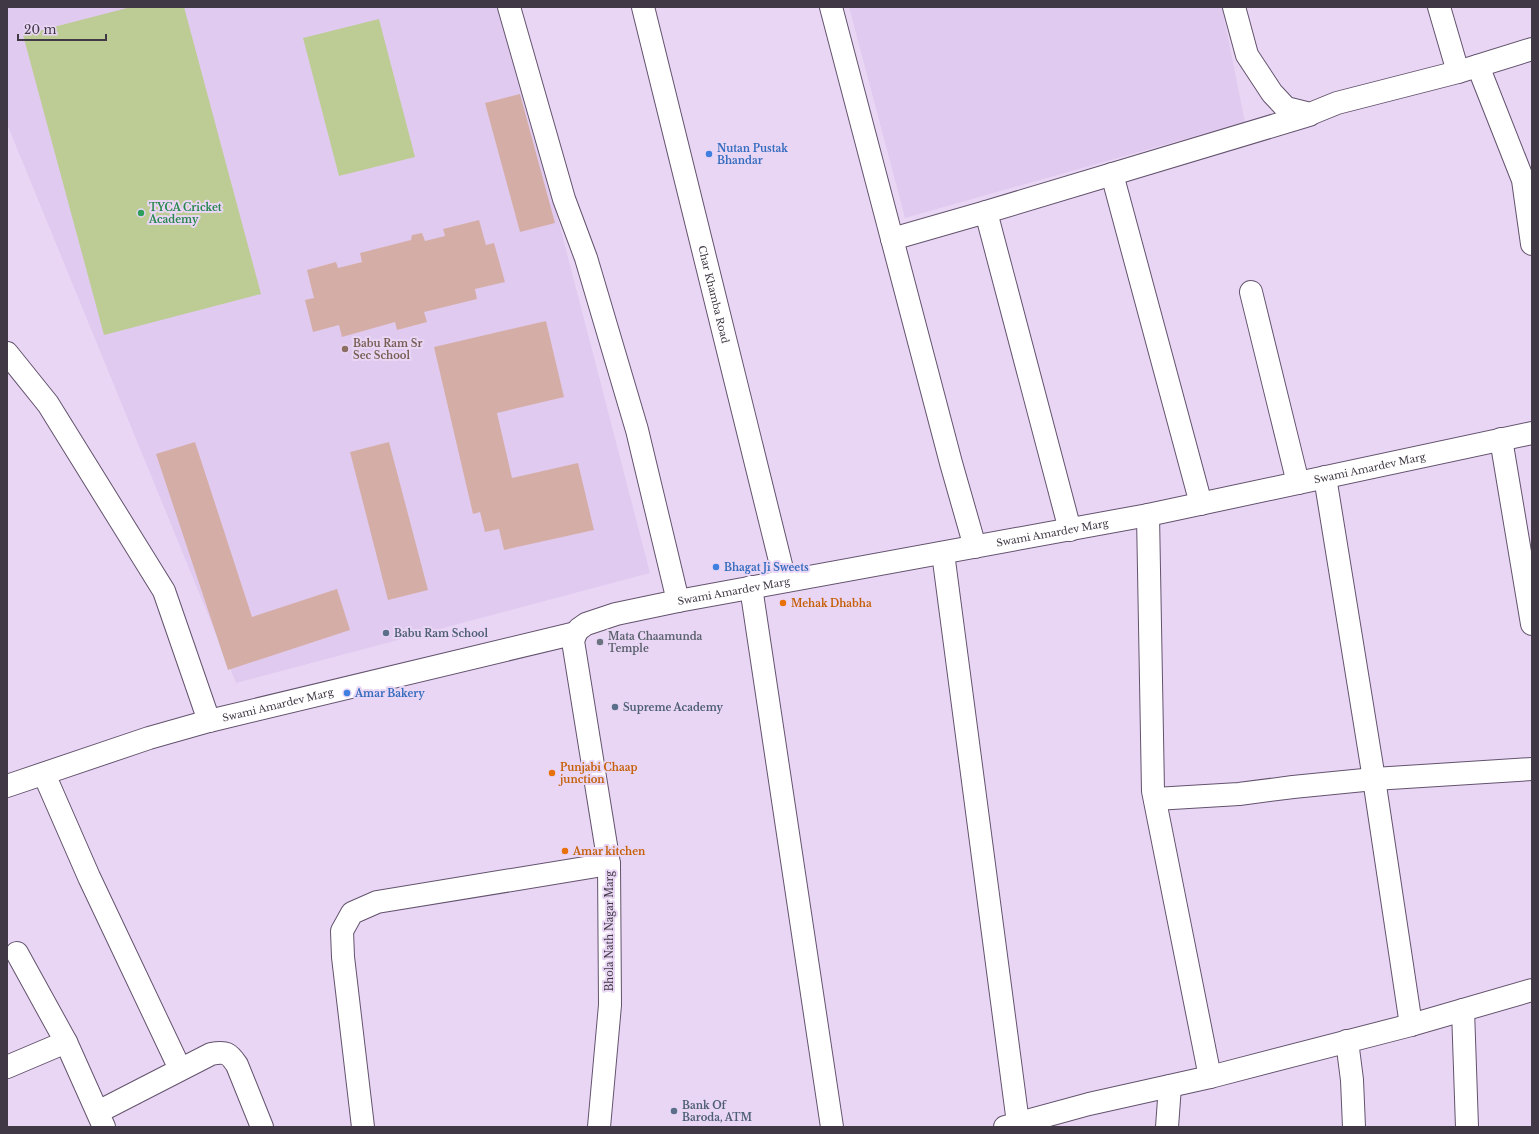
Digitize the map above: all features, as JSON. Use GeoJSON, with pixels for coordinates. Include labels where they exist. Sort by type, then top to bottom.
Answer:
{"type":"FeatureCollection","features":[{"type":"Feature","properties":{"kind":"street"},"geometry":{"type":"LineString","coordinates":[[509,7],[564,199],[586,258],[637,430],[678,601]]}},
{"type":"Feature","properties":{"kind":"street","name":"Char Khamba Road"},"geometry":{"type":"LineString","coordinates":[[643,7],[784,581]]}},
{"type":"Feature","properties":{"kind":"street"},"geometry":{"type":"LineString","coordinates":[[830,7],[952,463],[976,547]]}},
{"type":"Feature","properties":{"kind":"street"},"geometry":{"type":"LineString","coordinates":[[1234,7],[1247,55],[1272,93],[1286,108],[1310,114]]}},
{"type":"Feature","properties":{"kind":"street"},"geometry":{"type":"LineString","coordinates":[[1440,7],[1468,69],[1523,180],[1532,244]]}},
{"type":"Feature","properties":{"kind":"street"},"geometry":{"type":"LineString","coordinates":[[892,239],[1310,114],[1337,103],[1468,69],[1532,49]]}},
{"type":"Feature","properties":{"kind":"street"},"geometry":{"type":"LineString","coordinates":[[1112,174],[1200,504]]}},
{"type":"Feature","properties":{"kind":"street"},"geometry":{"type":"LineString","coordinates":[[986,212],[1070,530]]}},
{"type":"Feature","properties":{"kind":"street"},"geometry":{"type":"LineString","coordinates":[[1251,292],[1298,483]]}},
{"type":"Feature","properties":{"kind":"street"},"geometry":{"type":"LineString","coordinates":[[7,354],[48,404],[164,591],[209,721]]}},
{"type":"Feature","properties":{"kind":"street","name":"Swami Amardev Marg"},"geometry":{"type":"LineString","coordinates":[[7,786],[149,738],[209,721],[574,637],[586,624],[616,614],[751,587],[1148,515],[1532,433]]}},
{"type":"Feature","properties":{"kind":"street"},"geometry":{"type":"LineString","coordinates":[[1501,439],[1532,624]]}},
{"type":"Feature","properties":{"kind":"street"},"geometry":{"type":"LineString","coordinates":[[1325,477],[1374,779],[1411,1025]]}},
{"type":"Feature","properties":{"kind":"street"},"geometry":{"type":"LineString","coordinates":[[1148,515],[1153,783],[1210,1077]]}},
{"type":"Feature","properties":{"kind":"street"},"geometry":{"type":"LineString","coordinates":[[943,553],[1011,1125],[1089,1104],[1210,1077],[1411,1025],[1532,990]]}},
{"type":"Feature","properties":{"kind":"street"},"geometry":{"type":"LineString","coordinates":[[751,587],[832,1127]]}},
{"type":"Feature","properties":{"kind":"street","name":"Bhola Nath Nagar Marg"},"geometry":{"type":"LineString","coordinates":[[574,637],[609,864],[610,1005],[599,1127]]}},
{"type":"Feature","properties":{"kind":"street"},"geometry":{"type":"LineString","coordinates":[[1155,799],[1239,794],[1374,779],[1532,769]]}},
{"type":"Feature","properties":{"kind":"street"},"geometry":{"type":"LineString","coordinates":[[44,774],[90,877],[180,1070]]}},
{"type":"Feature","properties":{"kind":"street"},"geometry":{"type":"LineString","coordinates":[[363,1127],[343,957],[342,930],[352,913],[377,902],[609,864]]}},
{"type":"Feature","properties":{"kind":"street"},"geometry":{"type":"LineString","coordinates":[[17,953],[66,1042],[101,1120],[180,1070],[211,1054],[223,1052],[231,1056],[237,1065],[262,1127]]}},
{"type":"Feature","properties":{"kind":"street"},"geometry":{"type":"LineString","coordinates":[[1463,1010],[1467,1127]]}},
{"type":"Feature","properties":{"kind":"street"},"geometry":{"type":"LineString","coordinates":[[1347,1041],[1352,1080],[1354,1127]]}},
{"type":"Feature","properties":{"kind":"street"},"geometry":{"type":"LineString","coordinates":[[7,1067],[66,1042]]}},
{"type":"Feature","properties":{"kind":"street"},"geometry":{"type":"LineString","coordinates":[[1167,1127],[1170,1086]]}},
{"type":"Feature","properties":{"kind":"shaded area","name":"Babu Ram Sr Sec School"},"geometry":{"type":"Polygon","coordinates":[[[7,7],[503,7],[650,573],[236,683],[7,124],[7,7]]]}},
{"type":"Feature","properties":{"kind":"shaded area"},"geometry":{"type":"Polygon","coordinates":[[[849,7],[1222,7],[1245,122],[905,218],[849,7]]]}},
{"type":"Feature","properties":{"kind":"green space"},"geometry":{"type":"Polygon","coordinates":[[[131,7],[184,7],[261,294],[104,335],[23,35],[131,7]]]}},
{"type":"Feature","properties":{"kind":"green space"},"geometry":{"type":"Polygon","coordinates":[[[379,19],[415,157],[339,176],[303,38],[379,19]]]}},
{"type":"Feature","properties":{"kind":"building"},"geometry":{"type":"Polygon","coordinates":[[[520,94],[555,223],[520,232],[485,103],[520,94]]]}},
{"type":"Feature","properties":{"kind":"building"},"geometry":{"type":"Polygon","coordinates":[[[479,220],[486,245],[494,243],[505,282],[475,289],[477,299],[424,312],[427,322],[397,330],[395,322],[342,337],[339,325],[313,332],[305,300],[314,298],[307,270],[336,262],[338,268],[362,262],[360,253],[411,240],[412,235],[422,233],[425,241],[445,236],[443,229],[479,220]]]}},
{"type":"Feature","properties":{"kind":"building"},"geometry":{"type":"Polygon","coordinates":[[[546,321],[564,397],[497,413],[512,478],[578,463],[594,530],[504,550],[499,529],[485,532],[480,512],[473,514],[434,347],[546,321]]]}},
{"type":"Feature","properties":{"kind":"building"},"geometry":{"type":"Polygon","coordinates":[[[195,442],[252,617],[337,589],[350,630],[228,670],[156,454],[195,442]]]}},
{"type":"Feature","properties":{"kind":"building"},"geometry":{"type":"Polygon","coordinates":[[[389,442],[428,590],[388,600],[350,452],[389,442]]]}},
{"type":"Feature","properties":{"kind":"place","name":"Nutan Pustak Bhandar"},"geometry":{"type":"Point","coordinates":[709,154]}},
{"type":"Feature","properties":{"kind":"place","name":"TYCA Cricket Academy"},"geometry":{"type":"Point","coordinates":[141,213]}},
{"type":"Feature","properties":{"kind":"place","name":"Babu Ram Sr Sec School"},"geometry":{"type":"Point","coordinates":[345,349]}},
{"type":"Feature","properties":{"kind":"place","name":"Bhagat Ji Sweets"},"geometry":{"type":"Point","coordinates":[716,567]}},
{"type":"Feature","properties":{"kind":"place","name":"Mehak Dhabha"},"geometry":{"type":"Point","coordinates":[783,603]}},
{"type":"Feature","properties":{"kind":"place","name":"Babu Ram School"},"geometry":{"type":"Point","coordinates":[386,633]}},
{"type":"Feature","properties":{"kind":"place","name":"Mata Chaamunda Temple"},"geometry":{"type":"Point","coordinates":[600,642]}},
{"type":"Feature","properties":{"kind":"place","name":"Amar Bakery"},"geometry":{"type":"Point","coordinates":[347,693]}},
{"type":"Feature","properties":{"kind":"place","name":"Supreme Academy"},"geometry":{"type":"Point","coordinates":[615,707]}},
{"type":"Feature","properties":{"kind":"place","name":"Punjabi Chaap junction"},"geometry":{"type":"Point","coordinates":[552,773]}},
{"type":"Feature","properties":{"kind":"place","name":"Amar kitchen"},"geometry":{"type":"Point","coordinates":[565,851]}},
{"type":"Feature","properties":{"kind":"place","name":"Bank Of Baroda, ATM"},"geometry":{"type":"Point","coordinates":[674,1111]}}]}
